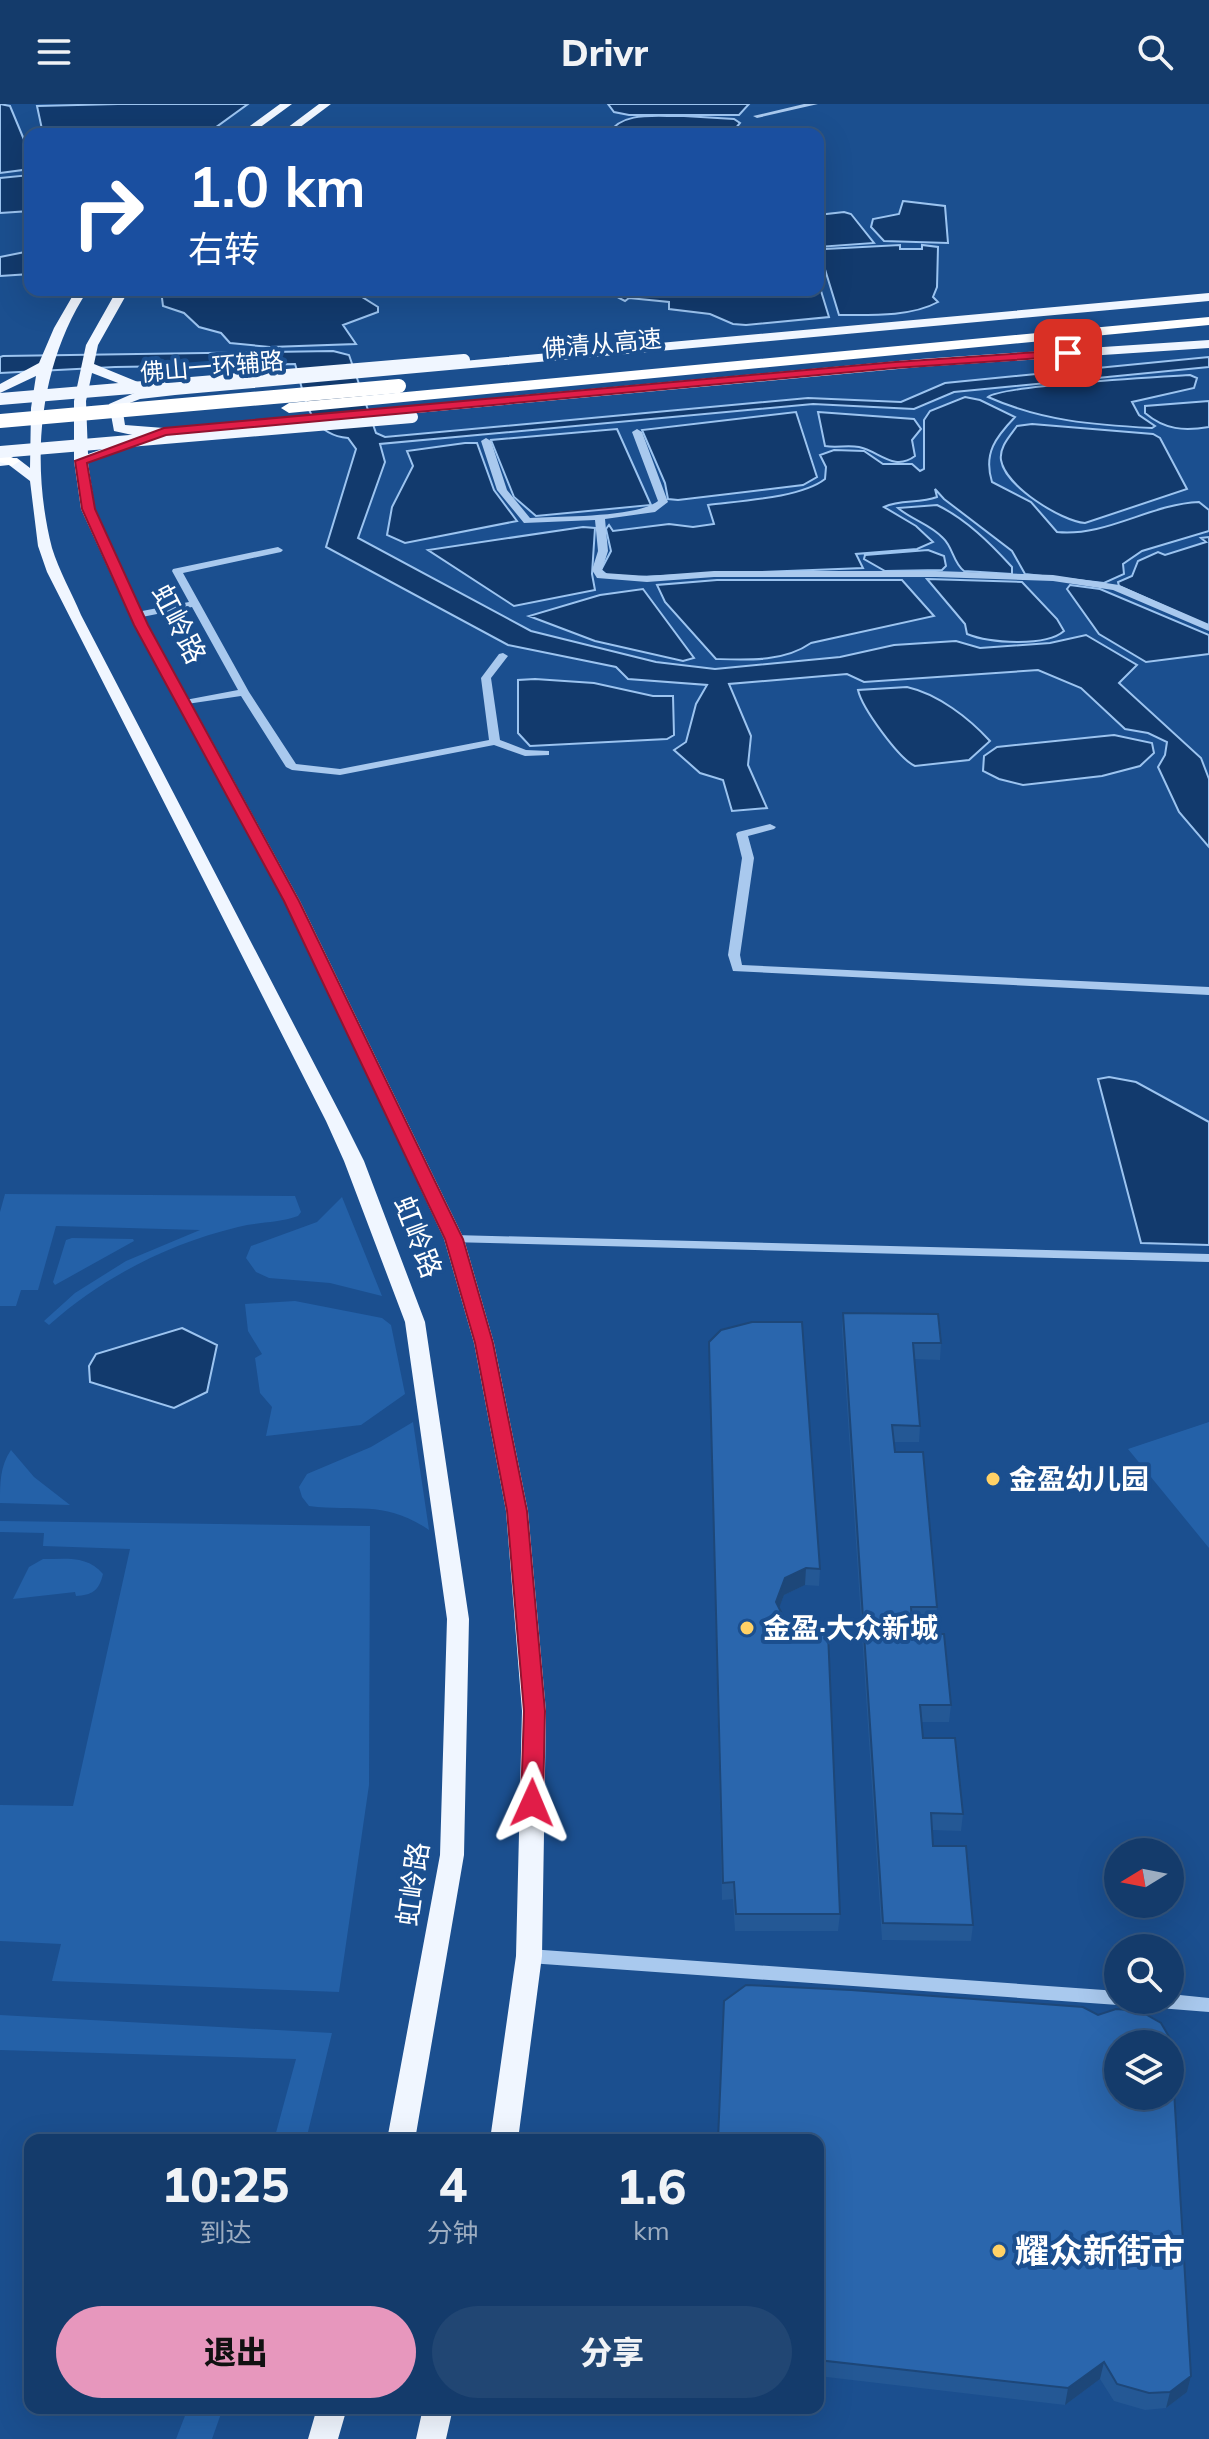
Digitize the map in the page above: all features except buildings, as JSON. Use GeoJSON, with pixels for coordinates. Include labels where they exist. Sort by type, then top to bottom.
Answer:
{"type":"FeatureCollection","features":[{"type":"Feature","properties":{"kind":"highway","name":"佛清从高速"},"geometry":{"type":"LineString","coordinates":[[0,421],[1209,312]]}},
{"type":"Feature","properties":{"kind":"highway","name":"佛清从高速"},"geometry":{"type":"LineString","coordinates":[[0,430],[289,408],[1209,321]]}},
{"type":"Feature","properties":{"kind":"highway"},"geometry":{"type":"LineString","coordinates":[[740,365],[931,355],[1209,333]]}},
{"type":"Feature","properties":{"kind":"main road"},"geometry":{"type":"LineString","coordinates":[[253,128],[287,104]]}},
{"type":"Feature","properties":{"kind":"main road"},"geometry":{"type":"LineString","coordinates":[[292,128],[326,104]]}},
{"type":"Feature","properties":{"kind":"main road","name":"虹岭路"},"geometry":{"type":"LineString","coordinates":[[79,296],[42,369],[38,480],[46,548],[74,615],[335,1121],[366,1191],[415,1322],[457,1635],[452,1855],[402,2134]]}},
{"type":"Feature","properties":{"kind":"main road","name":"虹岭路"},"geometry":{"type":"LineString","coordinates":[[120,296],[92,345],[80,401],[81,461],[88,509],[137,615],[292,901],[454,1239],[484,1343],[517,1511],[534,1711],[529,1956],[505,2134]]}},
{"type":"Feature","properties":{"kind":"main road"},"geometry":{"type":"LineString","coordinates":[[777,337],[1209,297]]}},
{"type":"Feature","properties":{"kind":"main road","name":"佛山一环辅路"},"geometry":{"type":"LineString","coordinates":[[0,399],[629,344],[777,337]]}},
{"type":"Feature","properties":{"kind":"main road","name":"佛山一环辅路"},"geometry":{"type":"LineString","coordinates":[[777,337],[175,391],[138,395],[115,404],[119,428],[164,432],[920,363],[1209,344]]}},
{"type":"Feature","properties":{"kind":"main road"},"geometry":{"type":"LineString","coordinates":[[89,366],[127,384],[148,390],[175,391]]}},
{"type":"Feature","properties":{"kind":"main road"},"geometry":{"type":"LineString","coordinates":[[0,389],[42,369]]}},
{"type":"Feature","properties":{"kind":"main road","name":"佛山一环辅路"},"geometry":{"type":"LineString","coordinates":[[3,458],[638,395],[729,382]]}},
{"type":"Feature","properties":{"kind":"main road"},"geometry":{"type":"LineString","coordinates":[[81,461],[164,432]]}},
{"type":"Feature","properties":{"kind":"main road"},"geometry":{"type":"LineString","coordinates":[[3,458],[38,480]]}},
{"type":"Feature","properties":{"kind":"main road"},"geometry":{"type":"LineString","coordinates":[[323,2439],[330,2414]]}},
{"type":"Feature","properties":{"kind":"main road"},"geometry":{"type":"LineString","coordinates":[[431,2439],[437,2414]]}},
{"type":"Feature","properties":{"kind":"street"},"geometry":{"type":"LineString","coordinates":[[757,116],[814,104]]}},
{"type":"Feature","properties":{"kind":"street"},"geometry":{"type":"LineString","coordinates":[[486,441],[502,490],[527,521],[600,517],[652,510],[663,502],[637,432]]}},
{"type":"Feature","properties":{"kind":"street"},"geometry":{"type":"LineString","coordinates":[[600,517],[603,551],[597,570],[601,576],[647,579],[714,574],[1039,577],[1115,587],[1209,628]]}},
{"type":"Feature","properties":{"kind":"street"},"geometry":{"type":"LineString","coordinates":[[278,550],[177,571],[244,692],[292,767],[340,772],[495,742],[525,753],[545,753]]}},
{"type":"Feature","properties":{"kind":"street"},"geometry":{"type":"LineString","coordinates":[[137,615],[193,604]]}},
{"type":"Feature","properties":{"kind":"street"},"geometry":{"type":"LineString","coordinates":[[495,742],[486,678],[503,656]]}},
{"type":"Feature","properties":{"kind":"street"},"geometry":{"type":"LineString","coordinates":[[184,703],[244,692]]}},
{"type":"Feature","properties":{"kind":"street"},"geometry":{"type":"LineString","coordinates":[[770,827],[742,834],[748,858],[734,955],[737,968],[1209,991]]}},
{"type":"Feature","properties":{"kind":"street"},"geometry":{"type":"LineString","coordinates":[[454,1239],[1209,1258]]}},
{"type":"Feature","properties":{"kind":"street"},"geometry":{"type":"LineString","coordinates":[[529,1956],[1104,1997]]}},
{"type":"Feature","properties":{"kind":"street"},"geometry":{"type":"LineString","coordinates":[[1184,2003],[1209,2005]]}},
{"type":"Feature","properties":{"kind":"shaded area"},"geometry":{"type":"Polygon","coordinates":[[[0,104],[10,106],[24,140],[24,170],[0,173],[0,104]]]}},
{"type":"Feature","properties":{"kind":"shaded area"},"geometry":{"type":"Polygon","coordinates":[[[248,104],[215,128],[42,128],[37,106],[248,104]]]}},
{"type":"Feature","properties":{"kind":"shaded area"},"geometry":{"type":"Polygon","coordinates":[[[608,104],[749,104],[739,115],[629,115],[614,112],[608,104]]]}},
{"type":"Feature","properties":{"kind":"shaded area"},"geometry":{"type":"Polygon","coordinates":[[[632,118],[734,119],[740,123],[736,128],[613,128],[632,118]]]}},
{"type":"Feature","properties":{"kind":"shaded area"},"geometry":{"type":"Polygon","coordinates":[[[24,176],[24,211],[0,213],[0,178],[24,176]]]}},
{"type":"Feature","properties":{"kind":"shaded area"},"geometry":{"type":"Polygon","coordinates":[[[903,201],[945,206],[948,243],[884,241],[871,227],[873,219],[899,214],[903,201]]]}},
{"type":"Feature","properties":{"kind":"shaded area"},"geometry":{"type":"Polygon","coordinates":[[[824,214],[851,214],[874,243],[824,247],[824,214]]]}},
{"type":"Feature","properties":{"kind":"shaded area"},"geometry":{"type":"Polygon","coordinates":[[[900,245],[900,249],[922,249],[922,245],[938,247],[937,287],[933,297],[938,302],[903,313],[839,315],[824,266],[825,249],[900,245]]]}},
{"type":"Feature","properties":{"kind":"shaded area"},"geometry":{"type":"Polygon","coordinates":[[[24,252],[24,274],[0,276],[0,257],[24,252]]]}},
{"type":"Feature","properties":{"kind":"shaded area"},"geometry":{"type":"Polygon","coordinates":[[[360,296],[378,307],[378,312],[343,325],[356,344],[270,347],[230,343],[221,333],[199,327],[184,313],[163,306],[162,298],[360,296]]]}},
{"type":"Feature","properties":{"kind":"shaded area"},"geometry":{"type":"Polygon","coordinates":[[[823,296],[829,317],[733,324],[710,314],[669,309],[669,302],[629,298],[625,301],[619,298],[823,296]]]}},
{"type":"Feature","properties":{"kind":"shaded area"},"geometry":{"type":"Polygon","coordinates":[[[333,351],[349,355],[376,433],[385,437],[808,398],[901,402],[945,383],[1209,357],[1209,367],[954,392],[914,409],[813,404],[380,444],[385,462],[358,538],[531,631],[656,662],[715,669],[840,657],[894,645],[956,641],[980,648],[1050,643],[1086,635],[1137,665],[1119,683],[1201,758],[1209,779],[1209,847],[1179,812],[1158,767],[1165,755],[1167,742],[1148,733],[1125,729],[1081,688],[1038,670],[864,682],[847,674],[729,684],[751,736],[748,765],[767,808],[732,811],[723,780],[700,773],[674,750],[686,742],[696,704],[707,685],[628,679],[616,667],[508,645],[326,547],[356,449],[348,438],[324,430],[316,422],[295,364],[115,367],[0,373],[0,357],[3,356],[333,351]]]}},
{"type":"Feature","properties":{"kind":"shaded area"},"geometry":{"type":"Polygon","coordinates":[[[1190,375],[1197,378],[1194,388],[1132,402],[1139,415],[1155,426],[1152,428],[1048,417],[988,397],[1050,385],[1190,375]]]}},
{"type":"Feature","properties":{"kind":"shaded area"},"geometry":{"type":"Polygon","coordinates":[[[965,397],[980,400],[1015,417],[990,454],[992,482],[1031,502],[1057,532],[1093,530],[1163,508],[1199,502],[1209,510],[1209,531],[1142,551],[1123,564],[1124,574],[1104,583],[1025,574],[1012,551],[935,489],[937,497],[884,507],[916,526],[933,542],[917,549],[856,554],[863,568],[638,577],[607,575],[601,570],[611,551],[606,529],[609,525],[613,531],[669,524],[693,527],[714,524],[708,505],[785,495],[825,479],[826,467],[820,455],[834,450],[864,451],[883,464],[912,464],[920,471],[924,469],[924,420],[930,411],[965,397]]]}},
{"type":"Feature","properties":{"kind":"shaded area"},"geometry":{"type":"Polygon","coordinates":[[[1209,401],[1209,427],[1175,428],[1145,413],[1145,406],[1209,401]]]}},
{"type":"Feature","properties":{"kind":"shaded area"},"geometry":{"type":"Polygon","coordinates":[[[796,412],[817,477],[803,485],[678,500],[668,499],[665,483],[642,430],[796,412]]]}},
{"type":"Feature","properties":{"kind":"shaded area"},"geometry":{"type":"Polygon","coordinates":[[[818,412],[914,419],[921,429],[912,440],[915,456],[900,462],[859,447],[825,446],[818,412]]]}},
{"type":"Feature","properties":{"kind":"shaded area"},"geometry":{"type":"Polygon","coordinates":[[[1032,424],[1153,434],[1160,438],[1187,489],[1085,523],[1062,516],[1012,481],[1001,460],[1003,446],[1017,426],[1032,424]]]}},
{"type":"Feature","properties":{"kind":"shaded area"},"geometry":{"type":"Polygon","coordinates":[[[617,429],[651,505],[536,516],[514,497],[491,440],[617,429]]]}},
{"type":"Feature","properties":{"kind":"shaded area"},"geometry":{"type":"Polygon","coordinates":[[[477,443],[494,490],[517,521],[405,543],[387,535],[392,507],[413,466],[407,451],[477,443]]]}},
{"type":"Feature","properties":{"kind":"shaded area"},"geometry":{"type":"Polygon","coordinates":[[[937,505],[968,524],[1012,567],[1012,574],[964,571],[943,538],[898,508],[937,505]]]}},
{"type":"Feature","properties":{"kind":"shaded area"},"geometry":{"type":"Polygon","coordinates":[[[583,527],[595,528],[592,574],[595,590],[514,606],[428,550],[583,527]]]}},
{"type":"Feature","properties":{"kind":"shaded area"},"geometry":{"type":"Polygon","coordinates":[[[1209,537],[1209,626],[1119,586],[1118,582],[1132,576],[1138,561],[1158,552],[1165,555],[1206,542],[1201,538],[1209,537]]]}},
{"type":"Feature","properties":{"kind":"shaded area"},"geometry":{"type":"Polygon","coordinates":[[[928,550],[944,556],[946,566],[942,570],[885,571],[864,559],[865,555],[928,550]]]}},
{"type":"Feature","properties":{"kind":"shaded area"},"geometry":{"type":"Polygon","coordinates":[[[927,579],[1022,582],[1057,619],[1064,631],[1044,639],[1017,642],[989,640],[967,634],[965,624],[927,579]]]}},
{"type":"Feature","properties":{"kind":"shaded area"},"geometry":{"type":"Polygon","coordinates":[[[717,580],[902,580],[934,616],[811,643],[778,657],[716,659],[665,602],[657,585],[717,580]]]}},
{"type":"Feature","properties":{"kind":"shaded area"},"geometry":{"type":"Polygon","coordinates":[[[1070,585],[1100,589],[1209,635],[1209,654],[1146,662],[1099,634],[1067,589],[1070,585]]]}},
{"type":"Feature","properties":{"kind":"shaded area"},"geometry":{"type":"Polygon","coordinates":[[[643,589],[694,658],[683,661],[595,641],[529,616],[600,595],[643,589]]]}},
{"type":"Feature","properties":{"kind":"shaded area"},"geometry":{"type":"Polygon","coordinates":[[[518,680],[594,683],[653,696],[673,696],[674,735],[667,739],[530,746],[518,733],[518,680]]]}},
{"type":"Feature","properties":{"kind":"shaded area"},"geometry":{"type":"Polygon","coordinates":[[[907,687],[930,695],[952,708],[990,741],[969,760],[915,766],[900,754],[882,732],[858,690],[907,687]]]}},
{"type":"Feature","properties":{"kind":"shaded area"},"geometry":{"type":"Polygon","coordinates":[[[1114,735],[1152,743],[1154,753],[1140,766],[1102,776],[1023,785],[983,771],[984,756],[997,747],[1114,735]]]}},
{"type":"Feature","properties":{"kind":"shaded area"},"geometry":{"type":"Polygon","coordinates":[[[1109,1077],[1136,1082],[1209,1122],[1209,1245],[1141,1243],[1098,1079],[1109,1077]]]}},
{"type":"Feature","properties":{"kind":"shaded area"},"geometry":{"type":"Polygon","coordinates":[[[5,1194],[295,1196],[301,1212],[290,1218],[212,1234],[162,1253],[114,1277],[49,1325],[44,1321],[75,1293],[126,1261],[200,1230],[56,1226],[38,1290],[21,1290],[16,1306],[0,1306],[0,1212],[5,1194]]]}},
{"type":"Feature","properties":{"kind":"shaded area"},"geometry":{"type":"Polygon","coordinates":[[[342,1197],[382,1296],[330,1283],[269,1278],[256,1272],[246,1258],[251,1246],[317,1222],[342,1197]]]}},
{"type":"Feature","properties":{"kind":"shaded area"},"geometry":{"type":"Polygon","coordinates":[[[66,1240],[134,1241],[55,1285],[53,1282],[66,1240]]]}},
{"type":"Feature","properties":{"kind":"shaded area"},"geometry":{"type":"Polygon","coordinates":[[[295,1301],[382,1318],[391,1325],[405,1394],[361,1425],[266,1436],[272,1407],[260,1393],[255,1358],[262,1354],[248,1331],[245,1304],[295,1301]]]}},
{"type":"Feature","properties":{"kind":"shaded area"},"geometry":{"type":"Polygon","coordinates":[[[182,1328],[217,1345],[207,1392],[174,1408],[90,1382],[89,1366],[96,1354],[182,1328]]]}},
{"type":"Feature","properties":{"kind":"shaded area"},"geometry":{"type":"Polygon","coordinates":[[[413,1422],[429,1530],[399,1514],[371,1509],[309,1506],[302,1497],[299,1487],[307,1474],[371,1447],[413,1422]]]}},
{"type":"Feature","properties":{"kind":"shaded area"},"geometry":{"type":"Polygon","coordinates":[[[1209,1422],[1209,1548],[1128,1449],[1209,1422]]]}},
{"type":"Feature","properties":{"kind":"shaded area"},"geometry":{"type":"Polygon","coordinates":[[[11,1450],[34,1477],[70,1505],[0,1503],[3,1469],[11,1450]]]}},
{"type":"Feature","properties":{"kind":"shaded area"},"geometry":{"type":"Polygon","coordinates":[[[0,1521],[370,1526],[369,1785],[339,1992],[52,1981],[61,1944],[0,1941],[0,1805],[73,1806],[130,1549],[43,1546],[44,1533],[0,1532],[0,1521]]]}},
{"type":"Feature","properties":{"kind":"shaded area"},"geometry":{"type":"Polygon","coordinates":[[[43,1559],[83,1561],[103,1574],[97,1588],[86,1595],[76,1596],[75,1592],[13,1599],[29,1567],[43,1559]]]}},
{"type":"Feature","properties":{"kind":"shaded area"},"geometry":{"type":"Polygon","coordinates":[[[0,2015],[332,2033],[307,2134],[276,2134],[296,2059],[0,2050],[0,2015]]]}},
{"type":"Feature","properties":{"kind":"shaded area"},"geometry":{"type":"Polygon","coordinates":[[[186,2414],[221,2414],[212,2439],[176,2439],[186,2414]]]}},
{"type":"Feature","properties":{"kind":"place","name":"金盈幼儿园"},"geometry":{"type":"Point","coordinates":[993,1479]}},
{"type":"Feature","properties":{"kind":"place","name":"金盈·大众新城"},"geometry":{"type":"Point","coordinates":[747,1628]}},
{"type":"Feature","properties":{"kind":"place","name":"耀众新街市"},"geometry":{"type":"Point","coordinates":[999,2251]}},
{"type":"Feature","properties":{"kind":"route"},"geometry":{"type":"LineString","coordinates":[[532,1803],[534,1711],[517,1511],[484,1343],[454,1239],[292,901],[141,625],[88,509],[81,461],[164,432],[895,365],[1068,353]]}}]}
